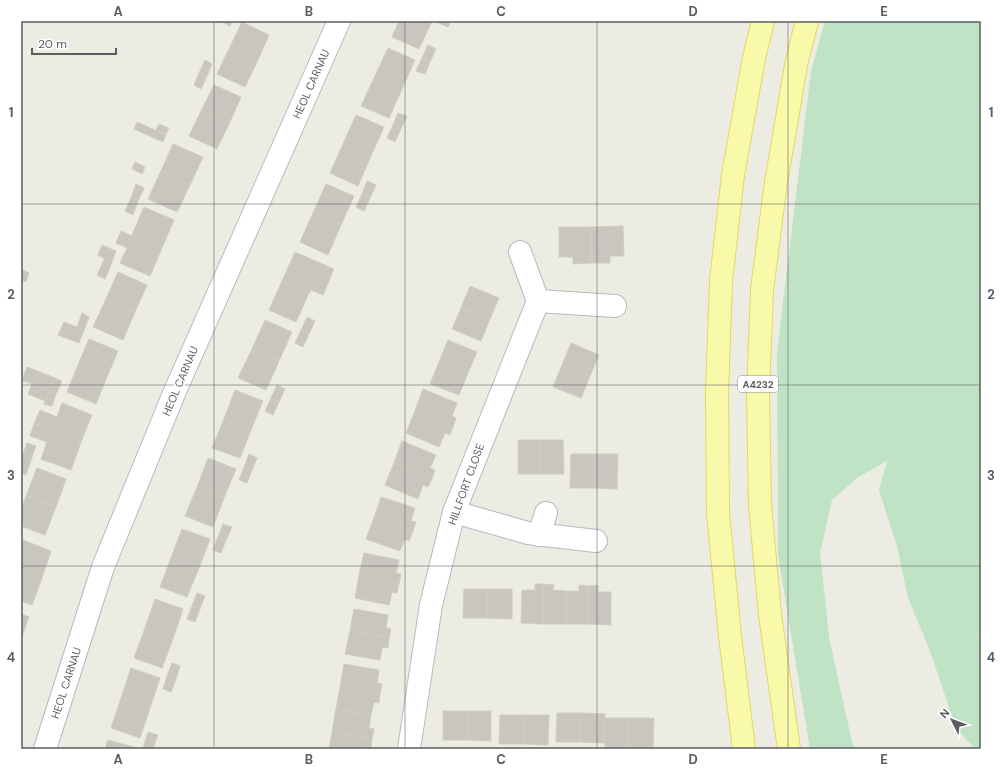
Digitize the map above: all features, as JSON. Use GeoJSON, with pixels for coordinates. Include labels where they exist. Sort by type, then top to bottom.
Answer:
{"type":"FeatureCollection","features":[{"type":"Feature","properties":{"kind":"main road"},"geometry":{"type":"LineString","coordinates":[[744,749],[730,636],[718,513],[717,392],[721,281],[733,175],[754,58],[764,21]]}},
{"type":"Feature","properties":{"kind":"main road","name":"A4232"},"geometry":{"type":"LineString","coordinates":[[789,749],[770,615],[760,505],[758,394],[762,290],[776,182],[797,60],[807,21]]}},
{"type":"Feature","properties":{"kind":"street","name":"HEOL CARNAU"},"geometry":{"type":"LineString","coordinates":[[45,749],[103,567],[175,391],[339,21]]}},
{"type":"Feature","properties":{"kind":"street"},"geometry":{"type":"LineString","coordinates":[[520,252],[538,301],[615,306]]}},
{"type":"Feature","properties":{"kind":"street","name":"HILLFORT CLOSE"},"geometry":{"type":"LineString","coordinates":[[409,749],[431,605],[454,512],[538,301]]}},
{"type":"Feature","properties":{"kind":"street"},"geometry":{"type":"LineString","coordinates":[[454,512],[528,533],[596,541]]}},
{"type":"Feature","properties":{"kind":"street"},"geometry":{"type":"LineString","coordinates":[[539,535],[546,513]]}},
{"type":"Feature","properties":{"kind":"green space"},"geometry":{"type":"Polygon","coordinates":[[[825,21],[981,21],[981,632],[979,639],[981,640],[981,749],[975,749],[956,728],[930,651],[908,598],[897,546],[879,490],[887,461],[857,478],[832,500],[820,553],[829,637],[852,742],[856,749],[810,749],[778,555],[777,352],[811,71],[825,21]]]}},
{"type":"Feature","properties":{"kind":"building"},"geometry":{"type":"Polygon","coordinates":[[[220,21],[232,21],[230,26],[220,21]]]}},
{"type":"Feature","properties":{"kind":"building"},"geometry":{"type":"Polygon","coordinates":[[[399,21],[432,21],[419,49],[392,37],[399,21]]]}},
{"type":"Feature","properties":{"kind":"building"},"geometry":{"type":"Polygon","coordinates":[[[434,21],[451,21],[448,27],[434,21]]]}},
{"type":"Feature","properties":{"kind":"building"},"geometry":{"type":"Polygon","coordinates":[[[242,22],[269,35],[257,62],[229,49],[242,22]]]}},
{"type":"Feature","properties":{"kind":"building"},"geometry":{"type":"Polygon","coordinates":[[[428,45],[436,49],[430,62],[422,58],[428,45]]]}},
{"type":"Feature","properties":{"kind":"building"},"geometry":{"type":"Polygon","coordinates":[[[388,48],[415,60],[402,89],[375,76],[388,48]]]}},
{"type":"Feature","properties":{"kind":"building"},"geometry":{"type":"Polygon","coordinates":[[[229,49],[257,62],[245,87],[217,74],[229,49]]]}},
{"type":"Feature","properties":{"kind":"building"},"geometry":{"type":"Polygon","coordinates":[[[422,58],[430,62],[425,74],[416,71],[422,58]]]}},
{"type":"Feature","properties":{"kind":"building"},"geometry":{"type":"Polygon","coordinates":[[[205,60],[212,64],[207,76],[199,73],[205,60]]]}},
{"type":"Feature","properties":{"kind":"building"},"geometry":{"type":"Polygon","coordinates":[[[199,73],[207,76],[201,89],[194,85],[199,73]]]}},
{"type":"Feature","properties":{"kind":"building"},"geometry":{"type":"Polygon","coordinates":[[[375,76],[402,89],[389,118],[361,106],[375,76]]]}},
{"type":"Feature","properties":{"kind":"building"},"geometry":{"type":"Polygon","coordinates":[[[214,85],[241,97],[229,124],[201,111],[214,85]]]}},
{"type":"Feature","properties":{"kind":"building"},"geometry":{"type":"Polygon","coordinates":[[[201,111],[229,124],[217,149],[189,136],[201,111]]]}},
{"type":"Feature","properties":{"kind":"building"},"geometry":{"type":"Polygon","coordinates":[[[398,113],[407,116],[401,129],[393,125],[398,113]]]}},
{"type":"Feature","properties":{"kind":"building"},"geometry":{"type":"Polygon","coordinates":[[[356,115],[384,127],[371,156],[343,144],[356,115]]]}},
{"type":"Feature","properties":{"kind":"building"},"geometry":{"type":"Polygon","coordinates":[[[137,122],[166,135],[163,142],[134,129],[137,122]]]}},
{"type":"Feature","properties":{"kind":"building"},"geometry":{"type":"Polygon","coordinates":[[[159,124],[169,128],[166,134],[156,130],[159,124]]]}},
{"type":"Feature","properties":{"kind":"building"},"geometry":{"type":"Polygon","coordinates":[[[393,125],[401,129],[395,142],[387,138],[393,125]]]}},
{"type":"Feature","properties":{"kind":"building"},"geometry":{"type":"Polygon","coordinates":[[[173,144],[203,157],[190,185],[161,171],[173,144]]]}},
{"type":"Feature","properties":{"kind":"building"},"geometry":{"type":"Polygon","coordinates":[[[343,144],[371,156],[358,186],[330,173],[343,144]]]}},
{"type":"Feature","properties":{"kind":"building"},"geometry":{"type":"Polygon","coordinates":[[[135,162],[145,167],[142,174],[132,169],[135,162]]]}},
{"type":"Feature","properties":{"kind":"building"},"geometry":{"type":"Polygon","coordinates":[[[161,171],[190,185],[177,212],[148,199],[161,171]]]}},
{"type":"Feature","properties":{"kind":"building"},"geometry":{"type":"Polygon","coordinates":[[[367,181],[376,185],[370,198],[362,194],[367,181]]]}},
{"type":"Feature","properties":{"kind":"building"},"geometry":{"type":"Polygon","coordinates":[[[136,184],[144,188],[138,201],[131,198],[136,184]]]}},
{"type":"Feature","properties":{"kind":"building"},"geometry":{"type":"Polygon","coordinates":[[[326,184],[354,196],[341,225],[313,213],[326,184]]]}},
{"type":"Feature","properties":{"kind":"building"},"geometry":{"type":"Polygon","coordinates":[[[362,194],[370,198],[364,211],[356,207],[362,194]]]}},
{"type":"Feature","properties":{"kind":"building"},"geometry":{"type":"Polygon","coordinates":[[[131,198],[138,201],[133,215],[125,211],[131,198]]]}},
{"type":"Feature","properties":{"kind":"building"},"geometry":{"type":"Polygon","coordinates":[[[144,207],[174,220],[162,248],[132,235],[144,207]]]}},
{"type":"Feature","properties":{"kind":"building"},"geometry":{"type":"Polygon","coordinates":[[[313,213],[341,225],[328,255],[300,242],[313,213]]]}},
{"type":"Feature","properties":{"kind":"building"},"geometry":{"type":"Polygon","coordinates":[[[623,226],[624,256],[610,256],[610,263],[592,263],[591,227],[623,226]]]}},
{"type":"Feature","properties":{"kind":"building"},"geometry":{"type":"Polygon","coordinates":[[[559,227],[591,227],[592,263],[573,264],[573,257],[559,257],[559,227]]]}},
{"type":"Feature","properties":{"kind":"building"},"geometry":{"type":"Polygon","coordinates":[[[121,231],[162,248],[150,276],[120,263],[127,248],[116,243],[121,231]]]}},
{"type":"Feature","properties":{"kind":"building"},"geometry":{"type":"Polygon","coordinates":[[[102,245],[116,251],[111,265],[103,262],[104,258],[98,255],[102,245]]]}},
{"type":"Feature","properties":{"kind":"building"},"geometry":{"type":"Polygon","coordinates":[[[295,252],[334,269],[323,295],[311,290],[309,293],[282,281],[295,252]]]}},
{"type":"Feature","properties":{"kind":"building"},"geometry":{"type":"Polygon","coordinates":[[[103,262],[111,265],[105,279],[97,275],[103,262]]]}},
{"type":"Feature","properties":{"kind":"building"},"geometry":{"type":"Polygon","coordinates":[[[21,269],[29,273],[26,282],[21,280],[21,269]]]}},
{"type":"Feature","properties":{"kind":"building"},"geometry":{"type":"Polygon","coordinates":[[[118,272],[147,285],[135,312],[106,299],[118,272]]]}},
{"type":"Feature","properties":{"kind":"building"},"geometry":{"type":"Polygon","coordinates":[[[282,281],[309,293],[296,322],[269,310],[282,281]]]}},
{"type":"Feature","properties":{"kind":"building"},"geometry":{"type":"Polygon","coordinates":[[[470,286],[499,298],[490,319],[461,308],[470,286]]]}},
{"type":"Feature","properties":{"kind":"building"},"geometry":{"type":"Polygon","coordinates":[[[106,299],[135,312],[123,340],[93,327],[106,299]]]}},
{"type":"Feature","properties":{"kind":"building"},"geometry":{"type":"Polygon","coordinates":[[[461,308],[490,319],[481,341],[452,329],[461,308]]]}},
{"type":"Feature","properties":{"kind":"building"},"geometry":{"type":"Polygon","coordinates":[[[82,313],[89,317],[84,330],[77,327],[82,313]]]}},
{"type":"Feature","properties":{"kind":"building"},"geometry":{"type":"Polygon","coordinates":[[[307,317],[315,321],[309,334],[301,330],[307,317]]]}},
{"type":"Feature","properties":{"kind":"building"},"geometry":{"type":"Polygon","coordinates":[[[265,320],[292,332],[279,361],[252,349],[265,320]]]}},
{"type":"Feature","properties":{"kind":"building"},"geometry":{"type":"Polygon","coordinates":[[[64,322],[84,330],[79,343],[58,335],[64,322]]]}},
{"type":"Feature","properties":{"kind":"building"},"geometry":{"type":"Polygon","coordinates":[[[301,330],[309,334],[303,347],[295,343],[301,330]]]}},
{"type":"Feature","properties":{"kind":"building"},"geometry":{"type":"Polygon","coordinates":[[[89,339],[118,351],[107,377],[78,365],[89,339]]]}},
{"type":"Feature","properties":{"kind":"building"},"geometry":{"type":"Polygon","coordinates":[[[448,340],[477,352],[468,373],[439,362],[448,340]]]}},
{"type":"Feature","properties":{"kind":"building"},"geometry":{"type":"Polygon","coordinates":[[[571,343],[599,355],[590,376],[562,365],[571,343]]]}},
{"type":"Feature","properties":{"kind":"building"},"geometry":{"type":"Polygon","coordinates":[[[252,349],[279,361],[266,390],[238,378],[252,349]]]}},
{"type":"Feature","properties":{"kind":"building"},"geometry":{"type":"Polygon","coordinates":[[[439,362],[468,373],[459,395],[430,384],[439,362]]]}},
{"type":"Feature","properties":{"kind":"building"},"geometry":{"type":"Polygon","coordinates":[[[78,365],[107,377],[96,404],[67,392],[78,365]]]}},
{"type":"Feature","properties":{"kind":"building"},"geometry":{"type":"Polygon","coordinates":[[[562,365],[590,376],[581,398],[553,387],[562,365]]]}},
{"type":"Feature","properties":{"kind":"building"},"geometry":{"type":"Polygon","coordinates":[[[27,367],[55,378],[50,391],[22,380],[27,367]]]}},
{"type":"Feature","properties":{"kind":"building"},"geometry":{"type":"Polygon","coordinates":[[[55,378],[62,381],[56,394],[50,391],[55,378]]]}},
{"type":"Feature","properties":{"kind":"building"},"geometry":{"type":"Polygon","coordinates":[[[32,384],[50,391],[45,401],[28,394],[32,384]]]}},
{"type":"Feature","properties":{"kind":"building"},"geometry":{"type":"Polygon","coordinates":[[[277,385],[285,389],[279,402],[271,398],[277,385]]]}},
{"type":"Feature","properties":{"kind":"building"},"geometry":{"type":"Polygon","coordinates":[[[423,389],[457,403],[452,416],[456,418],[453,427],[415,411],[423,389]]]}},
{"type":"Feature","properties":{"kind":"building"},"geometry":{"type":"Polygon","coordinates":[[[235,390],[263,401],[251,430],[224,419],[235,390]]]}},
{"type":"Feature","properties":{"kind":"building"},"geometry":{"type":"Polygon","coordinates":[[[50,391],[56,394],[52,406],[44,404],[50,391]]]}},
{"type":"Feature","properties":{"kind":"building"},"geometry":{"type":"Polygon","coordinates":[[[271,398],[279,402],[273,415],[265,411],[271,398]]]}},
{"type":"Feature","properties":{"kind":"building"},"geometry":{"type":"Polygon","coordinates":[[[62,403],[92,415],[81,442],[34,424],[40,410],[57,417],[62,403]]]}},
{"type":"Feature","properties":{"kind":"building"},"geometry":{"type":"Polygon","coordinates":[[[415,411],[453,427],[450,435],[445,433],[439,447],[406,433],[415,411]]]}},
{"type":"Feature","properties":{"kind":"building"},"geometry":{"type":"Polygon","coordinates":[[[224,419],[251,430],[240,458],[212,448],[224,419]]]}},
{"type":"Feature","properties":{"kind":"building"},"geometry":{"type":"Polygon","coordinates":[[[34,424],[81,442],[71,470],[41,459],[47,442],[30,436],[34,424]]]}},
{"type":"Feature","properties":{"kind":"building"},"geometry":{"type":"Polygon","coordinates":[[[518,440],[540,440],[541,474],[518,474],[518,440]]]}},
{"type":"Feature","properties":{"kind":"building"},"geometry":{"type":"Polygon","coordinates":[[[540,440],[563,440],[564,474],[541,474],[540,440]]]}},
{"type":"Feature","properties":{"kind":"building"},"geometry":{"type":"Polygon","coordinates":[[[402,441],[436,455],[430,468],[435,470],[432,479],[394,463],[402,441]]]}},
{"type":"Feature","properties":{"kind":"building"},"geometry":{"type":"Polygon","coordinates":[[[27,443],[36,446],[31,460],[22,457],[27,443]]]}},
{"type":"Feature","properties":{"kind":"building"},"geometry":{"type":"Polygon","coordinates":[[[249,454],[257,458],[252,470],[244,467],[249,454]]]}},
{"type":"Feature","properties":{"kind":"building"},"geometry":{"type":"Polygon","coordinates":[[[571,454],[594,454],[594,488],[570,488],[571,454]]]}},
{"type":"Feature","properties":{"kind":"building"},"geometry":{"type":"Polygon","coordinates":[[[594,454],[618,454],[617,489],[594,488],[594,454]]]}},
{"type":"Feature","properties":{"kind":"building"},"geometry":{"type":"Polygon","coordinates":[[[22,457],[31,460],[26,475],[21,473],[22,457]]]}},
{"type":"Feature","properties":{"kind":"building"},"geometry":{"type":"Polygon","coordinates":[[[208,458],[236,469],[224,498],[197,487],[208,458]]]}},
{"type":"Feature","properties":{"kind":"building"},"geometry":{"type":"Polygon","coordinates":[[[394,463],[432,479],[428,487],[423,485],[418,499],[385,485],[394,463]]]}},
{"type":"Feature","properties":{"kind":"building"},"geometry":{"type":"Polygon","coordinates":[[[244,467],[252,470],[247,483],[239,480],[244,467]]]}},
{"type":"Feature","properties":{"kind":"building"},"geometry":{"type":"Polygon","coordinates":[[[37,468],[66,479],[56,507],[26,496],[37,468]]]}},
{"type":"Feature","properties":{"kind":"building"},"geometry":{"type":"Polygon","coordinates":[[[197,487],[224,498],[213,527],[185,516],[197,487]]]}},
{"type":"Feature","properties":{"kind":"building"},"geometry":{"type":"Polygon","coordinates":[[[26,496],[56,507],[45,535],[21,526],[21,510],[26,496]]]}},
{"type":"Feature","properties":{"kind":"building"},"geometry":{"type":"Polygon","coordinates":[[[381,497],[415,508],[411,521],[416,522],[413,531],[374,518],[381,497]]]}},
{"type":"Feature","properties":{"kind":"building"},"geometry":{"type":"Polygon","coordinates":[[[374,518],[413,531],[409,541],[405,539],[400,551],[366,539],[374,518]]]}},
{"type":"Feature","properties":{"kind":"building"},"geometry":{"type":"Polygon","coordinates":[[[223,524],[232,527],[226,540],[218,537],[223,524]]]}},
{"type":"Feature","properties":{"kind":"building"},"geometry":{"type":"Polygon","coordinates":[[[182,529],[210,539],[199,568],[171,558],[182,529]]]}},
{"type":"Feature","properties":{"kind":"building"},"geometry":{"type":"Polygon","coordinates":[[[218,537],[226,540],[221,553],[213,550],[218,537]]]}},
{"type":"Feature","properties":{"kind":"building"},"geometry":{"type":"Polygon","coordinates":[[[23,540],[51,551],[42,578],[21,570],[21,545],[23,540]]]}},
{"type":"Feature","properties":{"kind":"building"},"geometry":{"type":"Polygon","coordinates":[[[364,553],[399,560],[396,573],[401,574],[399,584],[359,575],[364,553]]]}},
{"type":"Feature","properties":{"kind":"building"},"geometry":{"type":"Polygon","coordinates":[[[171,558],[199,568],[187,597],[160,587],[171,558]]]}},
{"type":"Feature","properties":{"kind":"building"},"geometry":{"type":"Polygon","coordinates":[[[21,570],[42,578],[32,605],[21,601],[21,570]]]}},
{"type":"Feature","properties":{"kind":"building"},"geometry":{"type":"Polygon","coordinates":[[[359,575],[399,584],[397,593],[392,592],[389,605],[355,598],[359,575]]]}},
{"type":"Feature","properties":{"kind":"building"},"geometry":{"type":"Polygon","coordinates":[[[535,584],[544,584],[543,624],[521,623],[522,590],[535,590],[535,584]]]}},
{"type":"Feature","properties":{"kind":"building"},"geometry":{"type":"Polygon","coordinates":[[[544,584],[554,585],[553,590],[567,591],[566,624],[543,624],[544,584]]]}},
{"type":"Feature","properties":{"kind":"building"},"geometry":{"type":"Polygon","coordinates":[[[579,585],[589,586],[588,624],[566,624],[567,591],[579,591],[579,585]]]}},
{"type":"Feature","properties":{"kind":"building"},"geometry":{"type":"Polygon","coordinates":[[[598,585],[598,592],[611,592],[611,625],[588,624],[589,586],[598,585]]]}},
{"type":"Feature","properties":{"kind":"building"},"geometry":{"type":"Polygon","coordinates":[[[464,589],[488,589],[488,618],[463,618],[464,589]]]}},
{"type":"Feature","properties":{"kind":"building"},"geometry":{"type":"Polygon","coordinates":[[[488,589],[512,589],[512,619],[488,618],[488,589]]]}},
{"type":"Feature","properties":{"kind":"building"},"geometry":{"type":"Polygon","coordinates":[[[197,593],[205,596],[200,609],[192,606],[197,593]]]}},
{"type":"Feature","properties":{"kind":"building"},"geometry":{"type":"Polygon","coordinates":[[[155,599],[183,609],[173,639],[145,628],[155,599]]]}},
{"type":"Feature","properties":{"kind":"building"},"geometry":{"type":"Polygon","coordinates":[[[192,606],[200,609],[195,622],[187,619],[192,606]]]}},
{"type":"Feature","properties":{"kind":"building"},"geometry":{"type":"Polygon","coordinates":[[[354,609],[388,615],[386,628],[391,629],[389,638],[350,631],[354,609]]]}},
{"type":"Feature","properties":{"kind":"building"},"geometry":{"type":"Polygon","coordinates":[[[21,614],[29,617],[21,639],[21,614]]]}},
{"type":"Feature","properties":{"kind":"building"},"geometry":{"type":"Polygon","coordinates":[[[145,628],[173,639],[162,668],[134,658],[145,628]]]}},
{"type":"Feature","properties":{"kind":"building"},"geometry":{"type":"Polygon","coordinates":[[[350,631],[389,638],[388,648],[382,647],[380,660],[345,654],[350,631]]]}},
{"type":"Feature","properties":{"kind":"building"},"geometry":{"type":"Polygon","coordinates":[[[172,663],[180,666],[176,679],[167,676],[172,663]]]}},
{"type":"Feature","properties":{"kind":"building"},"geometry":{"type":"Polygon","coordinates":[[[344,664],[379,670],[377,683],[382,684],[380,694],[340,687],[344,664]]]}},
{"type":"Feature","properties":{"kind":"building"},"geometry":{"type":"Polygon","coordinates":[[[131,668],[160,678],[150,708],[121,698],[131,668]]]}},
{"type":"Feature","properties":{"kind":"building"},"geometry":{"type":"Polygon","coordinates":[[[167,676],[176,679],[171,692],[163,689],[167,676]]]}},
{"type":"Feature","properties":{"kind":"building"},"geometry":{"type":"Polygon","coordinates":[[[340,687],[380,694],[379,703],[374,702],[371,715],[336,709],[340,687]]]}},
{"type":"Feature","properties":{"kind":"building"},"geometry":{"type":"Polygon","coordinates":[[[121,698],[150,708],[140,738],[111,728],[121,698]]]}},
{"type":"Feature","properties":{"kind":"building"},"geometry":{"type":"Polygon","coordinates":[[[336,709],[371,715],[369,728],[374,729],[372,739],[332,732],[336,709]]]}},
{"type":"Feature","properties":{"kind":"building"},"geometry":{"type":"Polygon","coordinates":[[[443,711],[467,711],[467,740],[443,740],[443,711]]]}},
{"type":"Feature","properties":{"kind":"building"},"geometry":{"type":"Polygon","coordinates":[[[467,711],[491,711],[491,741],[467,740],[467,711]]]}},
{"type":"Feature","properties":{"kind":"building"},"geometry":{"type":"Polygon","coordinates":[[[557,713],[581,713],[581,742],[556,742],[557,713]]]}},
{"type":"Feature","properties":{"kind":"building"},"geometry":{"type":"Polygon","coordinates":[[[581,713],[605,714],[605,743],[581,742],[581,713]]]}},
{"type":"Feature","properties":{"kind":"building"},"geometry":{"type":"Polygon","coordinates":[[[500,715],[524,715],[523,744],[499,744],[500,715]]]}},
{"type":"Feature","properties":{"kind":"building"},"geometry":{"type":"Polygon","coordinates":[[[524,715],[549,715],[548,745],[523,744],[524,715]]]}},
{"type":"Feature","properties":{"kind":"building"},"geometry":{"type":"Polygon","coordinates":[[[605,718],[629,718],[629,747],[605,747],[605,718]]]}},
{"type":"Feature","properties":{"kind":"building"},"geometry":{"type":"Polygon","coordinates":[[[629,718],[654,718],[653,747],[629,747],[629,718]]]}},
{"type":"Feature","properties":{"kind":"building"},"geometry":{"type":"Polygon","coordinates":[[[148,732],[158,735],[153,748],[144,745],[148,732]]]}},
{"type":"Feature","properties":{"kind":"building"},"geometry":{"type":"Polygon","coordinates":[[[332,732],[372,739],[371,748],[329,749],[332,732]]]}},
{"type":"Feature","properties":{"kind":"building"},"geometry":{"type":"Polygon","coordinates":[[[108,740],[137,748],[137,749],[105,749],[108,740]]]}},
{"type":"Feature","properties":{"kind":"building"},"geometry":{"type":"Polygon","coordinates":[[[144,745],[153,748],[153,749],[143,749],[144,745]]]}}]}
